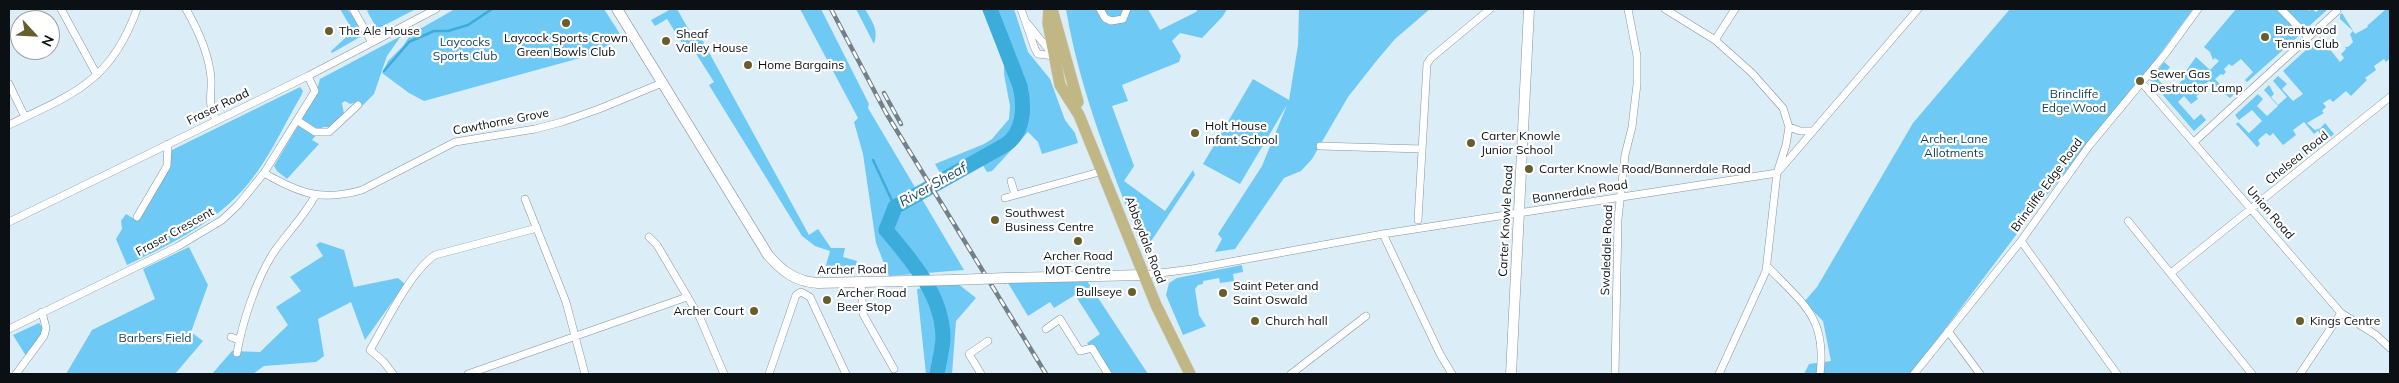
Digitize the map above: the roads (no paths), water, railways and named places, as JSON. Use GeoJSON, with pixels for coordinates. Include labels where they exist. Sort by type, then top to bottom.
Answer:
{"type":"FeatureCollection","features":[{"type":"Feature","properties":{"kind":"main road","name":"Abbeydale Road"},"geometry":{"type":"LineString","coordinates":[[1050,9],[1059,30],[1078,102],[1079,115]]}},
{"type":"Feature","properties":{"kind":"main road","name":"Abbeydale Road"},"geometry":{"type":"LineString","coordinates":[[1050,9],[1048,23],[1060,85],[1079,115],[1156,305],[1190,374]]}},
{"type":"Feature","properties":{"kind":"main road","name":"Abbeydale Road"},"geometry":{"type":"LineString","coordinates":[[1059,30],[1067,38],[1080,88],[1078,102]]}},
{"type":"Feature","properties":{"kind":"main road"},"geometry":{"type":"LineString","coordinates":[[1063,45],[1054,56],[1069,69]]}},
{"type":"Feature","properties":{"kind":"street"},"geometry":{"type":"LineString","coordinates":[[61,9],[97,75]]}},
{"type":"Feature","properties":{"kind":"street"},"geometry":{"type":"LineString","coordinates":[[9,125],[83,88],[97,75],[123,42],[137,9]]}},
{"type":"Feature","properties":{"kind":"street"},"geometry":{"type":"LineString","coordinates":[[186,9],[201,38],[206,54],[211,78],[211,109],[216,119]]}},
{"type":"Feature","properties":{"kind":"street"},"geometry":{"type":"LineString","coordinates":[[353,9],[371,41]]}},
{"type":"Feature","properties":{"kind":"street","name":"Fraser Road"},"geometry":{"type":"LineString","coordinates":[[9,222],[216,119],[308,76],[371,41],[436,9]]}},
{"type":"Feature","properties":{"kind":"street","name":"Archer Road"},"geometry":{"type":"LineString","coordinates":[[617,9],[775,262],[790,276],[804,282],[861,282],[1144,275]]}},
{"type":"Feature","properties":{"kind":"street"},"geometry":{"type":"LineString","coordinates":[[1021,9],[1027,23],[1032,44],[1038,54],[1054,56]]}},
{"type":"Feature","properties":{"kind":"street"},"geometry":{"type":"LineString","coordinates":[[1100,9],[1105,18],[1117,21],[1123,18],[1127,9]]}},
{"type":"Feature","properties":{"kind":"street"},"geometry":{"type":"LineString","coordinates":[[1418,220],[1428,60],[1490,9]]}},
{"type":"Feature","properties":{"kind":"street","name":"Carter Knowle Road"},"geometry":{"type":"LineString","coordinates":[[1511,374],[1529,9]]}},
{"type":"Feature","properties":{"kind":"street","name":"Swaledale Road"},"geometry":{"type":"LineString","coordinates":[[1615,374],[1618,219],[1623,170],[1635,113],[1637,84],[1636,56],[1628,9]]}},
{"type":"Feature","properties":{"kind":"street"},"geometry":{"type":"LineString","coordinates":[[1665,9],[1715,40],[1752,73],[1784,108],[1789,127],[1777,173],[1768,240],[1767,266],[1718,374]]}},
{"type":"Feature","properties":{"kind":"street"},"geometry":{"type":"LineString","coordinates":[[1715,40],[1735,9]]}},
{"type":"Feature","properties":{"kind":"street"},"geometry":{"type":"LineString","coordinates":[[1777,173],[1918,9]]}},
{"type":"Feature","properties":{"kind":"street","name":"Brincliffe Edge Road"},"geometry":{"type":"LineString","coordinates":[[1914,374],[2021,241],[2089,146],[2142,82],[2198,9]]}},
{"type":"Feature","properties":{"kind":"street"},"geometry":{"type":"LineString","coordinates":[[2281,9],[2308,37]]}},
{"type":"Feature","properties":{"kind":"street"},"geometry":{"type":"LineString","coordinates":[[2194,142],[2337,11]]}},
{"type":"Feature","properties":{"kind":"street"},"geometry":{"type":"LineString","coordinates":[[1027,23],[1054,56]]}},
{"type":"Feature","properties":{"kind":"street","name":"Fraser Crescent"},"geometry":{"type":"LineString","coordinates":[[9,329],[202,233],[238,205],[264,173],[315,91],[308,76]]}},
{"type":"Feature","properties":{"kind":"street","name":"Union Road"},"geometry":{"type":"LineString","coordinates":[[2142,82],[2252,208],[2340,313],[2376,335],[2390,348]]}},
{"type":"Feature","properties":{"kind":"street","name":"Cawthorne Grove"},"geometry":{"type":"LineString","coordinates":[[264,173],[284,184],[315,196],[346,195],[362,190],[455,142],[535,129],[562,122],[662,83]]}},
{"type":"Feature","properties":{"kind":"street"},"geometry":{"type":"LineString","coordinates":[[9,84],[25,117]]}},
{"type":"Feature","properties":{"kind":"street","name":"Chelsea Road"},"geometry":{"type":"LineString","coordinates":[[2171,273],[2390,97]]}},
{"type":"Feature","properties":{"kind":"street"},"geometry":{"type":"LineString","coordinates":[[298,121],[315,132],[329,132],[358,105]]}},
{"type":"Feature","properties":{"kind":"street"},"geometry":{"type":"LineString","coordinates":[[1789,127],[1800,131],[1813,131]]}},
{"type":"Feature","properties":{"kind":"street"},"geometry":{"type":"LineString","coordinates":[[138,217],[167,166],[168,144]]}},
{"type":"Feature","properties":{"kind":"street"},"geometry":{"type":"LineString","coordinates":[[1320,146],[1422,149]]}},
{"type":"Feature","properties":{"kind":"street"},"geometry":{"type":"LineString","coordinates":[[1005,198],[1103,171]]}},
{"type":"Feature","properties":{"kind":"street","name":"Bannerdale Road"},"geometry":{"type":"LineString","coordinates":[[1144,275],[1192,269],[1383,234],[1777,173]]}},
{"type":"Feature","properties":{"kind":"street"},"geometry":{"type":"LineString","coordinates":[[1012,182],[1015,195]]}},
{"type":"Feature","properties":{"kind":"street"},"geometry":{"type":"LineString","coordinates":[[237,352],[239,340],[264,271],[273,255],[305,213],[315,196]]}},
{"type":"Feature","properties":{"kind":"street"},"geometry":{"type":"LineString","coordinates":[[525,199],[566,302],[585,374]]}},
{"type":"Feature","properties":{"kind":"street"},"geometry":{"type":"LineString","coordinates":[[2128,221],[2252,374]]}},
{"type":"Feature","properties":{"kind":"street"},"geometry":{"type":"LineString","coordinates":[[393,374],[383,361],[370,350],[408,287],[427,260],[435,255],[537,228]]}},
{"type":"Feature","properties":{"kind":"street"},"geometry":{"type":"LineString","coordinates":[[1383,234],[1440,354],[1452,374]]}},
{"type":"Feature","properties":{"kind":"street"},"geometry":{"type":"LineString","coordinates":[[649,237],[657,245],[700,318],[724,374]]}},
{"type":"Feature","properties":{"kind":"street"},"geometry":{"type":"LineString","coordinates":[[2021,241],[2117,374]]}},
{"type":"Feature","properties":{"kind":"street"},"geometry":{"type":"LineString","coordinates":[[1767,266],[1814,317],[1822,350],[1820,374]]}},
{"type":"Feature","properties":{"kind":"street"},"geometry":{"type":"LineString","coordinates":[[861,282],[864,314],[894,369]]}},
{"type":"Feature","properties":{"kind":"street"},"geometry":{"type":"LineString","coordinates":[[769,374],[798,293],[806,293],[810,297],[846,374]]}},
{"type":"Feature","properties":{"kind":"street"},"geometry":{"type":"LineString","coordinates":[[468,374],[687,296]]}},
{"type":"Feature","properties":{"kind":"street"},"geometry":{"type":"LineString","coordinates":[[16,374],[44,336],[46,328],[42,312]]}},
{"type":"Feature","properties":{"kind":"street"},"geometry":{"type":"LineString","coordinates":[[2300,374],[2340,313]]}},
{"type":"Feature","properties":{"kind":"street"},"geometry":{"type":"LineString","coordinates":[[1291,374],[1366,316]]}},
{"type":"Feature","properties":{"kind":"street"},"geometry":{"type":"LineString","coordinates":[[1046,329],[1060,319],[1080,351],[1092,348],[1108,374]]}},
{"type":"Feature","properties":{"kind":"street"},"geometry":{"type":"LineString","coordinates":[[1948,331],[1980,374]]}},
{"type":"Feature","properties":{"kind":"street"},"geometry":{"type":"LineString","coordinates":[[231,337],[239,340]]}},
{"type":"Feature","properties":{"kind":"street"},"geometry":{"type":"LineString","coordinates":[[978,373],[969,354],[988,341]]}},
{"type":"Feature","properties":{"kind":"waterway"},"geometry":{"type":"LineString","coordinates":[[384,71],[409,42],[434,31],[448,31],[468,25],[492,9]]}},
{"type":"Feature","properties":{"kind":"waterway","name":"River Sheaf"},"geometry":{"type":"LineString","coordinates":[[937,374],[943,339],[942,323],[938,308],[925,280],[886,230],[895,207],[1005,145],[1016,134],[1022,119],[1020,86],[990,9]]}},
{"type":"Feature","properties":{"kind":"waterway"},"geometry":{"type":"LineString","coordinates":[[873,160],[895,207]]}},
{"type":"Feature","properties":{"kind":"railway"},"geometry":{"type":"LineString","coordinates":[[831,9],[886,113],[1046,374]]}},
{"type":"Feature","properties":{"kind":"railway"},"geometry":{"type":"LineString","coordinates":[[884,93],[901,124]]}},
{"type":"Feature","properties":{"kind":"place","name":"Laycock Sports Crown Green Bowls Club"},"geometry":{"type":"Point","coordinates":[566,23]}},
{"type":"Feature","properties":{"kind":"place","name":"The Ale House"},"geometry":{"type":"Point","coordinates":[329,31]}},
{"type":"Feature","properties":{"kind":"place","name":"Brentwood Tennis Club"},"geometry":{"type":"Point","coordinates":[2265,37]}},
{"type":"Feature","properties":{"kind":"place","name":"Sheaf Valley House"},"geometry":{"type":"Point","coordinates":[666,41]}},
{"type":"Feature","properties":{"kind":"place","name":"Home Bargains"},"geometry":{"type":"Point","coordinates":[748,65]}},
{"type":"Feature","properties":{"kind":"place","name":"Sewer Gas Destructor Lamp"},"geometry":{"type":"Point","coordinates":[2140,81]}},
{"type":"Feature","properties":{"kind":"place","name":"Holt House Infant School"},"geometry":{"type":"Point","coordinates":[1195,133]}},
{"type":"Feature","properties":{"kind":"place","name":"Carter Knowle Junior School"},"geometry":{"type":"Point","coordinates":[1471,143]}},
{"type":"Feature","properties":{"kind":"place","name":"Carter Knowle Road/Bannerdale Road"},"geometry":{"type":"Point","coordinates":[1529,169]}},
{"type":"Feature","properties":{"kind":"place","name":"Southwest Business Centre"},"geometry":{"type":"Point","coordinates":[995,220]}},
{"type":"Feature","properties":{"kind":"place","name":"Archer Road MOT Centre"},"geometry":{"type":"Point","coordinates":[1078,241]}},
{"type":"Feature","properties":{"kind":"place","name":"Bullseye"},"geometry":{"type":"Point","coordinates":[1132,292]}},
{"type":"Feature","properties":{"kind":"place","name":"Saint Peter and Saint Oswald"},"geometry":{"type":"Point","coordinates":[1223,293]}},
{"type":"Feature","properties":{"kind":"place","name":"Archer Road Beer Stop"},"geometry":{"type":"Point","coordinates":[827,300]}},
{"type":"Feature","properties":{"kind":"place","name":"Archer Court"},"geometry":{"type":"Point","coordinates":[754,311]}},
{"type":"Feature","properties":{"kind":"place","name":"Church hall"},"geometry":{"type":"Point","coordinates":[1255,321]}},
{"type":"Feature","properties":{"kind":"place","name":"Kings Centre"},"geometry":{"type":"Point","coordinates":[2300,321]}},
{"type":"Feature","properties":{"kind":"park label","name":"Laycocks Sports Club"},"geometry":{"type":"Point","coordinates":[465,49]}},
{"type":"Feature","properties":{"kind":"park label","name":"Brincliffe Edge Wood"},"geometry":{"type":"Point","coordinates":[2074,101]}},
{"type":"Feature","properties":{"kind":"park label","name":"Archer Lane Allotments"},"geometry":{"type":"Point","coordinates":[1954,146]}},
{"type":"Feature","properties":{"kind":"park label","name":"Barbers Field"},"geometry":{"type":"Point","coordinates":[155,338]}}]}
